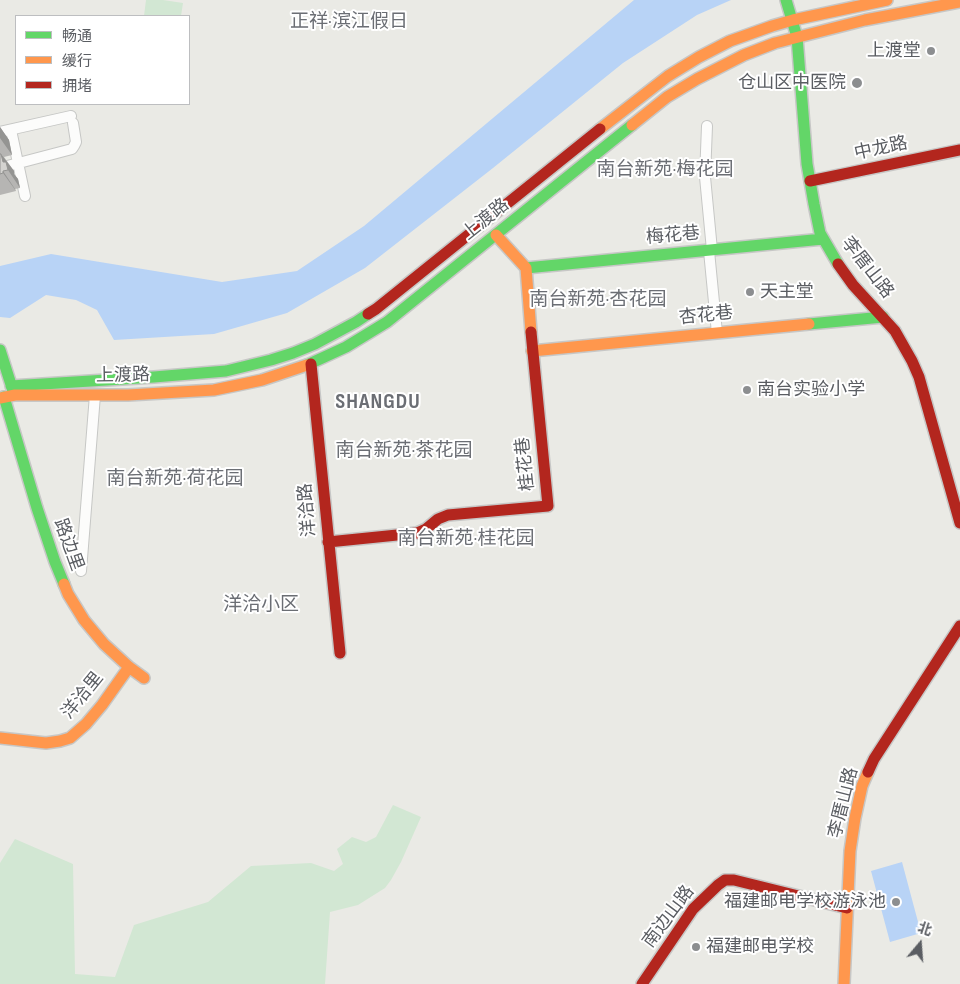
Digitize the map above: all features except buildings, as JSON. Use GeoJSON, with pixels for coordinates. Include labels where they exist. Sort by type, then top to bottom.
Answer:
{"type":"FeatureCollection","features":[{"type":"Feature","properties":{"kind":"street","name":"李厝山路"},"geometry":{"type":"LineString","coordinates":[[786,0],[797,37],[810,181],[816,219],[823,239],[837,263],[904,344],[919,377],[960,524]]}},
{"type":"Feature","properties":{"kind":"street","name":"上渡路"},"geometry":{"type":"LineString","coordinates":[[4,394],[226,371],[271,360],[316,344],[376,309],[618,115],[668,76],[699,57],[755,31],[793,20],[887,0]]}},
{"type":"Feature","properties":{"kind":"street","name":"上渡路"},"geometry":{"type":"LineString","coordinates":[[4,394],[128,395],[214,390],[262,380],[311,364],[367,336],[387,322],[660,103],[677,90],[702,76],[765,46],[865,20],[960,2]]}},
{"type":"Feature","properties":{"kind":"street"},"geometry":{"type":"LineString","coordinates":[[0,132],[72,119],[76,142],[72,149],[0,168]]}},
{"type":"Feature","properties":{"kind":"street"},"geometry":{"type":"LineString","coordinates":[[708,126],[705,177],[718,333]]}},
{"type":"Feature","properties":{"kind":"street"},"geometry":{"type":"LineString","coordinates":[[11,130],[25,196]]}},
{"type":"Feature","properties":{"kind":"street","name":"中龙路"},"geometry":{"type":"LineString","coordinates":[[810,181],[960,150]]}},
{"type":"Feature","properties":{"kind":"street"},"geometry":{"type":"LineString","coordinates":[[496,235],[526,268]]}},
{"type":"Feature","properties":{"kind":"street","name":"梅花巷"},"geometry":{"type":"LineString","coordinates":[[526,268],[823,239]]}},
{"type":"Feature","properties":{"kind":"street","name":"桂花巷"},"geometry":{"type":"LineString","coordinates":[[328,542],[417,533],[448,514],[548,506],[532,351],[526,268]]}},
{"type":"Feature","properties":{"kind":"street","name":"杏花巷"},"geometry":{"type":"LineString","coordinates":[[532,351],[883,317]]}},
{"type":"Feature","properties":{"kind":"street","name":"路边里"},"geometry":{"type":"LineString","coordinates":[[0,350],[4,394],[54,562],[68,594],[76,609],[93,632],[104,644],[144,678]]}},
{"type":"Feature","properties":{"kind":"street","name":"洋洽路"},"geometry":{"type":"LineString","coordinates":[[311,364],[340,653]]}},
{"type":"Feature","properties":{"kind":"street"},"geometry":{"type":"LineString","coordinates":[[81,571],[94,395]]}},
{"type":"Feature","properties":{"kind":"street","name":"李厝山路"},"geometry":{"type":"LineString","coordinates":[[844,984],[852,831],[865,777],[874,759],[960,626]]}},
{"type":"Feature","properties":{"kind":"street","name":"洋洽里"},"geometry":{"type":"LineString","coordinates":[[0,738],[46,743],[70,738],[86,724],[102,705],[129,666]]}},
{"type":"Feature","properties":{"kind":"street","name":"南边山路"},"geometry":{"type":"LineString","coordinates":[[642,984],[693,910],[718,885],[726,880],[734,880],[847,908]]}},
{"type":"Feature","properties":{"kind":"green space"},"geometry":{"type":"Polygon","coordinates":[[[146,0],[183,3],[181,15],[144,15],[146,0]]]}},
{"type":"Feature","properties":{"kind":"green space"},"geometry":{"type":"Polygon","coordinates":[[[393,805],[421,817],[401,862],[385,888],[358,905],[330,912],[325,984],[0,984],[0,863],[15,839],[73,864],[75,974],[115,977],[134,925],[208,902],[251,866],[311,863],[334,871],[343,864],[337,849],[352,837],[366,842],[376,837],[393,805]]]}},
{"type":"Feature","properties":{"kind":"water"},"geometry":{"type":"Polygon","coordinates":[[[634,0],[731,0],[697,15],[623,63],[365,268],[287,313],[214,334],[114,340],[97,310],[76,300],[46,295],[10,318],[0,317],[0,266],[51,254],[222,282],[297,271],[364,226],[634,0]]]}},
{"type":"Feature","properties":{"kind":"water","name":"福建邮电学校游泳池"},"geometry":{"type":"Polygon","coordinates":[[[902,862],[921,933],[890,942],[871,871],[902,862]]]}},
{"type":"Feature","properties":{"kind":"traffic: fast"},"geometry":{"type":"LineString","coordinates":[[786,0],[797,37],[807,164],[814,204],[820,233],[838,264]]}},
{"type":"Feature","properties":{"kind":"traffic: fast"},"geometry":{"type":"LineString","coordinates":[[307,365],[346,347],[387,322],[632,125]]}},
{"type":"Feature","properties":{"kind":"traffic: fast"},"geometry":{"type":"LineString","coordinates":[[526,268],[823,239]]}},
{"type":"Feature","properties":{"kind":"traffic: fast"},"geometry":{"type":"LineString","coordinates":[[11,386],[226,371],[293,353],[315,344],[368,314]]}},
{"type":"Feature","properties":{"kind":"traffic: fast"},"geometry":{"type":"LineString","coordinates":[[809,324],[883,317]]}},
{"type":"Feature","properties":{"kind":"traffic: fast"},"geometry":{"type":"LineString","coordinates":[[0,350],[14,394]]}},
{"type":"Feature","properties":{"kind":"traffic: fast"},"geometry":{"type":"LineString","coordinates":[[4,397],[37,508],[64,584]]}},
{"type":"Feature","properties":{"kind":"traffic: slow"},"geometry":{"type":"LineString","coordinates":[[600,129],[668,76],[730,41],[793,20],[887,0]]}},
{"type":"Feature","properties":{"kind":"traffic: slow"},"geometry":{"type":"LineString","coordinates":[[632,125],[667,97],[697,79],[744,55],[775,43],[865,20],[960,2]]}},
{"type":"Feature","properties":{"kind":"traffic: slow"},"geometry":{"type":"LineString","coordinates":[[496,235],[526,268],[531,332]]}},
{"type":"Feature","properties":{"kind":"traffic: slow"},"geometry":{"type":"LineString","coordinates":[[532,351],[809,324]]}},
{"type":"Feature","properties":{"kind":"traffic: slow"},"geometry":{"type":"LineString","coordinates":[[0,398],[15,395],[128,395],[214,390],[262,380],[307,365]]}},
{"type":"Feature","properties":{"kind":"traffic: slow"},"geometry":{"type":"LineString","coordinates":[[64,584],[84,620],[104,644],[144,678]]}},
{"type":"Feature","properties":{"kind":"traffic: slow"},"geometry":{"type":"LineString","coordinates":[[0,738],[46,743],[70,738],[86,724],[102,705],[129,667]]}},
{"type":"Feature","properties":{"kind":"traffic: slow"},"geometry":{"type":"LineString","coordinates":[[844,984],[850,851],[862,786],[868,772]]}},
{"type":"Feature","properties":{"kind":"traffic: jam"},"geometry":{"type":"LineString","coordinates":[[368,314],[600,129]]}},
{"type":"Feature","properties":{"kind":"traffic: jam"},"geometry":{"type":"LineString","coordinates":[[810,181],[960,150]]}},
{"type":"Feature","properties":{"kind":"traffic: jam"},"geometry":{"type":"LineString","coordinates":[[838,264],[853,285],[895,331],[912,361],[919,377],[960,523]]}},
{"type":"Feature","properties":{"kind":"traffic: jam"},"geometry":{"type":"LineString","coordinates":[[328,542],[417,533],[426,529],[438,519],[448,515],[548,506],[531,332]]}},
{"type":"Feature","properties":{"kind":"traffic: jam"},"geometry":{"type":"LineString","coordinates":[[311,364],[340,653]]}},
{"type":"Feature","properties":{"kind":"traffic: jam"},"geometry":{"type":"LineString","coordinates":[[868,772],[874,759],[960,626]]}},
{"type":"Feature","properties":{"kind":"traffic: jam"},"geometry":{"type":"LineString","coordinates":[[642,984],[693,909],[725,880],[734,880],[847,908]]}},
{"type":"Feature","properties":{"kind":"place","name":"上渡堂"},"geometry":{"type":"Point","coordinates":[931,51]}},
{"type":"Feature","properties":{"kind":"place","name":"仓山区中医院"},"geometry":{"type":"Point","coordinates":[857,83]}},
{"type":"Feature","properties":{"kind":"place","name":"天主堂"},"geometry":{"type":"Point","coordinates":[750,292]}},
{"type":"Feature","properties":{"kind":"place","name":"南台实验小学"},"geometry":{"type":"Point","coordinates":[747,390]}},
{"type":"Feature","properties":{"kind":"place","name":"福建邮电学校游泳池"},"geometry":{"type":"Point","coordinates":[896,902]}},
{"type":"Feature","properties":{"kind":"place","name":"福建邮电学校"},"geometry":{"type":"Point","coordinates":[696,947]}},
{"type":"Feature","properties":{"kind":"district","name":"正祥·滨江假日"},"geometry":{"type":"Point","coordinates":[349,22]}},
{"type":"Feature","properties":{"kind":"district","name":"南台新苑·梅花园"},"geometry":{"type":"Point","coordinates":[665,170]}},
{"type":"Feature","properties":{"kind":"district","name":"南台新苑·杏花园"},"geometry":{"type":"Point","coordinates":[598,300]}},
{"type":"Feature","properties":{"kind":"district","name":"SHANGDU"},"geometry":{"type":"Point","coordinates":[378,402]}},
{"type":"Feature","properties":{"kind":"district","name":"南台新苑·茶花园"},"geometry":{"type":"Point","coordinates":[404,451]}},
{"type":"Feature","properties":{"kind":"district","name":"南台新苑·荷花园"},"geometry":{"type":"Point","coordinates":[175,479]}},
{"type":"Feature","properties":{"kind":"district","name":"南台新苑·桂花园"},"geometry":{"type":"Point","coordinates":[466,539]}},
{"type":"Feature","properties":{"kind":"district","name":"洋洽小区"},"geometry":{"type":"Point","coordinates":[261,605]}}]}
